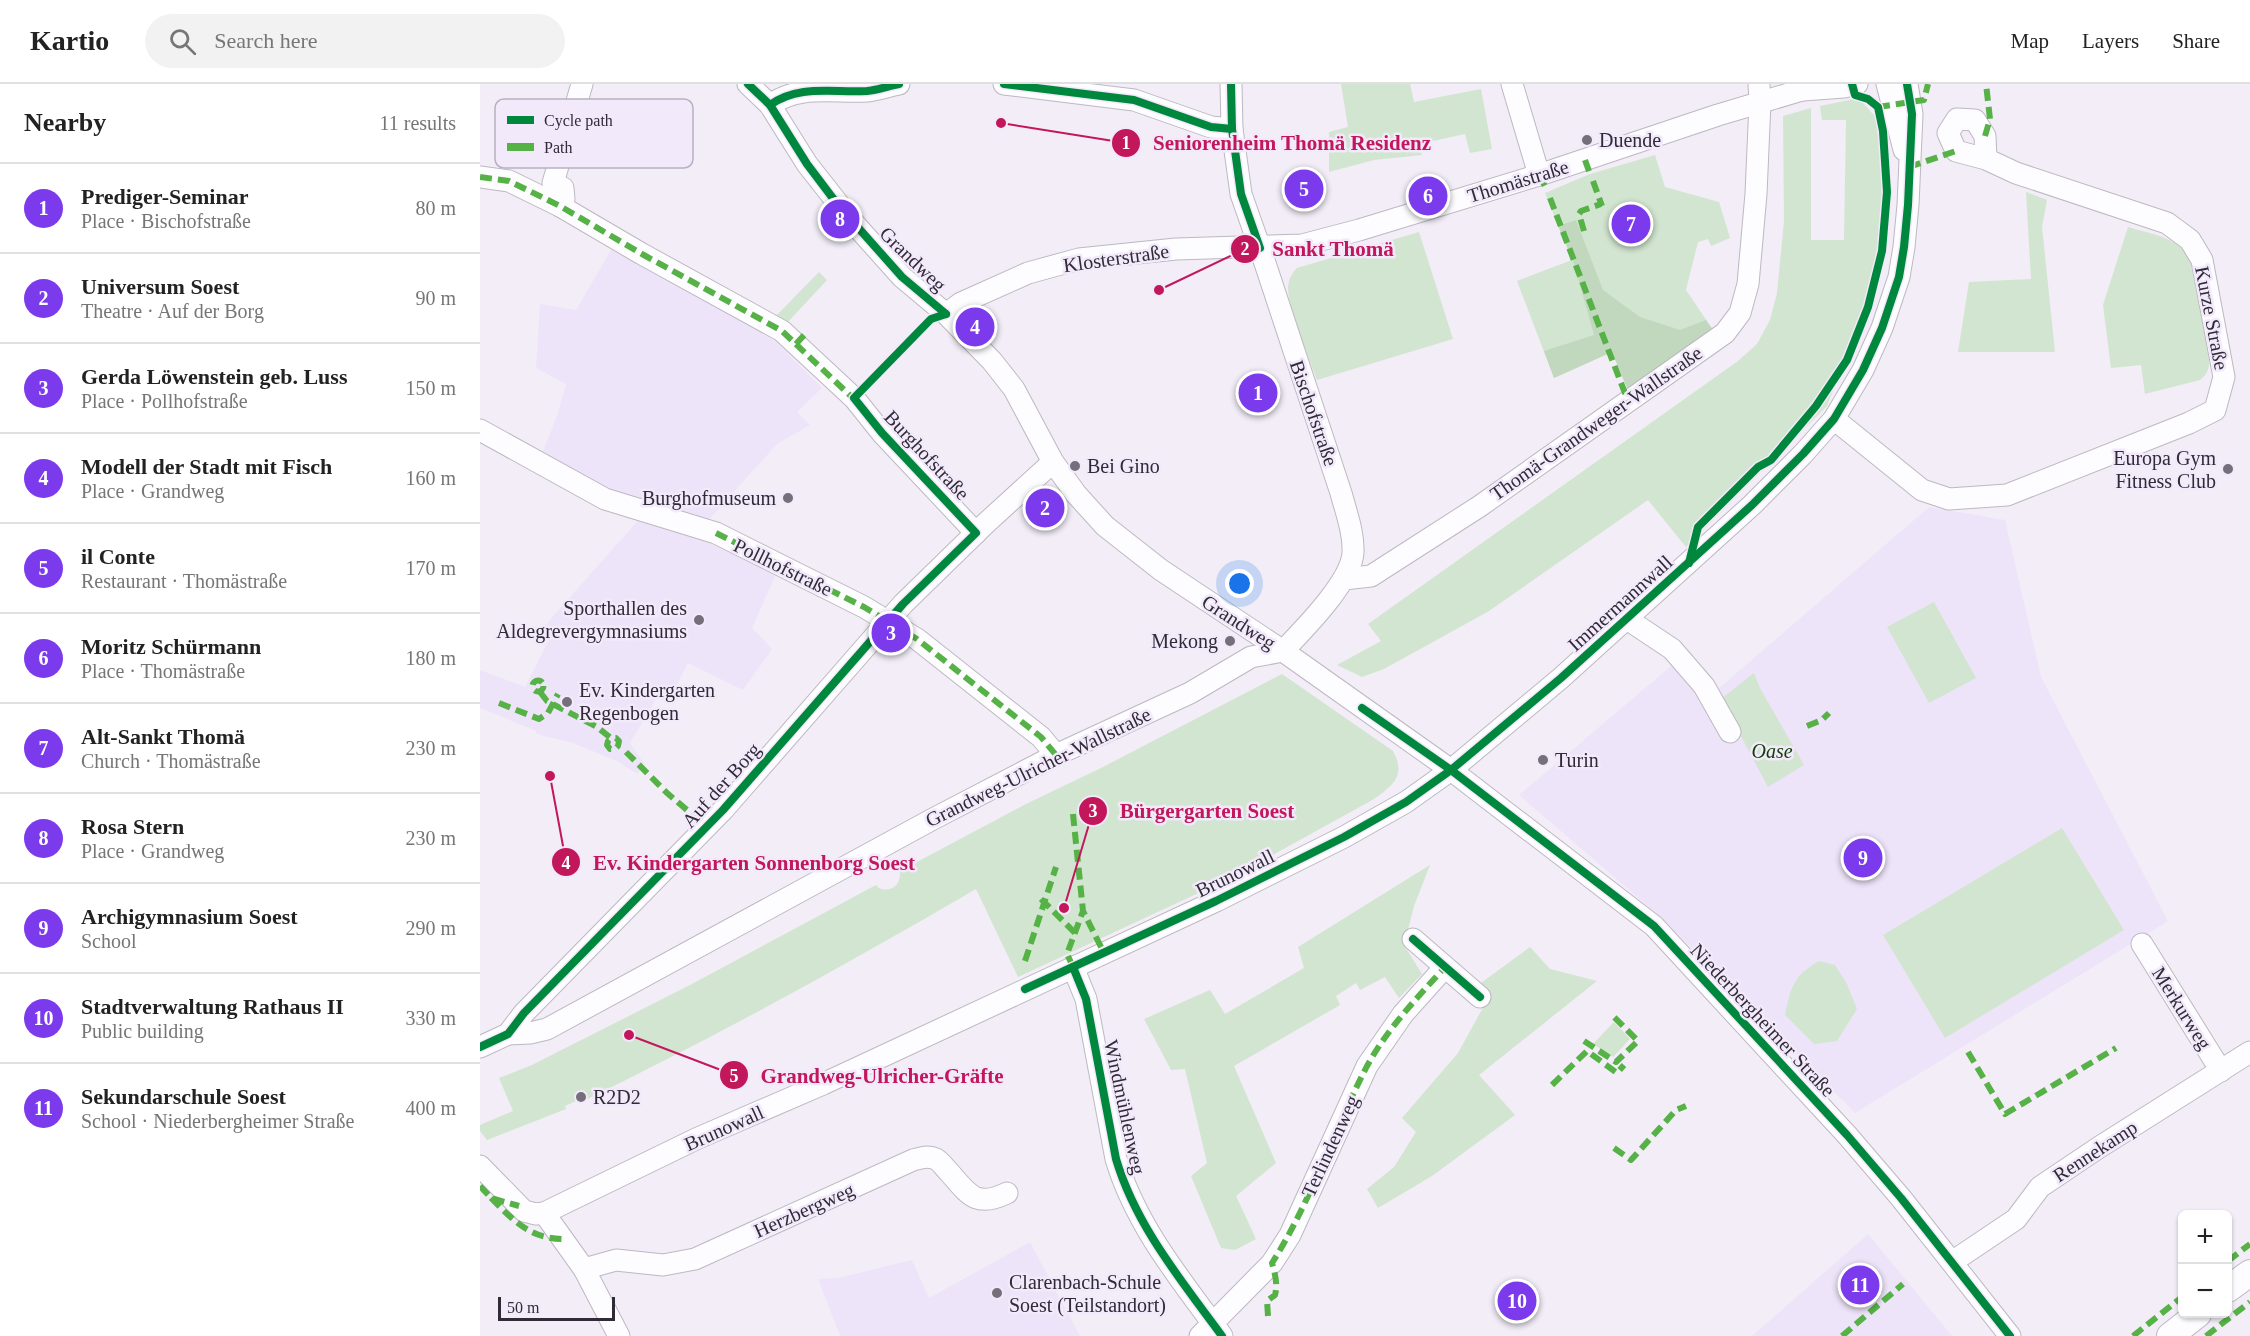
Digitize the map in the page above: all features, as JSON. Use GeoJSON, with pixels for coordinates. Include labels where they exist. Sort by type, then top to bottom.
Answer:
{"type":"FeatureCollection","features":[{"type":"Feature","properties":{"kind":"main road"},"geometry":{"type":"LineString","coordinates":[[2232,1286],[2250,1273]]}},
{"type":"Feature","properties":{"kind":"main road"},"geometry":{"type":"LineString","coordinates":[[2170,1336],[2193,1318]]}},
{"type":"Feature","properties":{"kind":"street"},"geometry":{"type":"LineString","coordinates":[[578,99],[582,84]]}},
{"type":"Feature","properties":{"kind":"street","name":"Grandweg"},"geometry":{"type":"LineString","coordinates":[[748,84],[770,105],[807,164],[838,205],[902,277],[946,314],[992,361],[1014,389],[1053,462],[1076,494],[1118,538],[1451,770]]}},
{"type":"Feature","properties":{"kind":"street"},"geometry":{"type":"LineString","coordinates":[[770,105],[783,96],[805,91],[868,91],[899,84]]}},
{"type":"Feature","properties":{"kind":"street"},"geometry":{"type":"LineString","coordinates":[[1004,84],[1134,100],[1211,127],[1232,129]]}},
{"type":"Feature","properties":{"kind":"street"},"geometry":{"type":"LineString","coordinates":[[1231,84],[1232,129],[1240,194],[1260,248]]}},
{"type":"Feature","properties":{"kind":"street"},"geometry":{"type":"LineString","coordinates":[[1512,84],[1539,175]]}},
{"type":"Feature","properties":{"kind":"street","name":"Thomästraße"},"geometry":{"type":"LineString","coordinates":[[1260,248],[1302,245],[1539,175],[1718,115],[1760,93],[1857,84]]}},
{"type":"Feature","properties":{"kind":"street","name":"Immermannwall"},"geometry":{"type":"LineString","coordinates":[[1887,84],[1909,167]]}},
{"type":"Feature","properties":{"kind":"street","name":"Immermannwall"},"geometry":{"type":"LineString","coordinates":[[1451,770],[1561,678],[1752,505],[1834,419],[1863,370],[1882,328],[1899,277],[1907,216],[1912,114],[1908,84]]}},
{"type":"Feature","properties":{"kind":"street","name":"Thomä-Grandweger-Wallstraße"},"geometry":{"type":"LineString","coordinates":[[1344,579],[1371,576],[1480,506],[1725,333],[1740,313],[1748,284],[1756,194],[1760,93]]}},
{"type":"Feature","properties":{"kind":"street","name":"Kurze Straße"},"geometry":{"type":"LineString","coordinates":[[1834,419],[1922,490],[1949,499],[2007,495],[2189,423],[2215,410],[2224,377],[2202,260],[2190,240],[2167,223],[2016,173],[1986,159]]}},
{"type":"Feature","properties":{"kind":"street"},"geometry":{"type":"LineString","coordinates":[[553,183],[557,168]]}},
{"type":"Feature","properties":{"kind":"street","name":"Burghofstraße"},"geometry":{"type":"LineString","coordinates":[[480,177],[509,181],[561,206],[642,254],[782,331],[854,399],[882,433],[976,533]]}},
{"type":"Feature","properties":{"kind":"street"},"geometry":{"type":"LineString","coordinates":[[534,193],[541,182],[547,180],[563,188],[564,199],[561,206]]}},
{"type":"Feature","properties":{"kind":"street","name":"Klosterstraße"},"geometry":{"type":"LineString","coordinates":[[946,314],[961,303],[1028,273],[1078,259],[1176,249],[1260,248]]}},
{"type":"Feature","properties":{"kind":"street","name":"Bischofstraße"},"geometry":{"type":"LineString","coordinates":[[1260,248],[1341,493],[1351,532],[1353,554],[1344,579]]}},
{"type":"Feature","properties":{"kind":"street","name":"Pollhofstraße"},"geometry":{"type":"LineString","coordinates":[[480,430],[605,499],[716,533],[889,621],[917,639],[1041,737],[1056,755]]}},
{"type":"Feature","properties":{"kind":"street","name":"Auf der Borg"},"geometry":{"type":"LineString","coordinates":[[480,1047],[508,1034],[524,1013],[723,810],[889,621],[976,533],[1053,462]]}},
{"type":"Feature","properties":{"kind":"street"},"geometry":{"type":"LineString","coordinates":[[1283,651],[1344,579]]}},
{"type":"Feature","properties":{"kind":"street"},"geometry":{"type":"LineString","coordinates":[[1627,619],[1672,649],[1704,686],[1731,732]]}},
{"type":"Feature","properties":{"kind":"street","name":"Grandweg-Ulricher-Wallstraße"},"geometry":{"type":"LineString","coordinates":[[508,1034],[530,1033],[547,1029],[933,819],[1056,755],[1190,693],[1251,657],[1283,651]]}},
{"type":"Feature","properties":{"kind":"street","name":"Brunowall"},"geometry":{"type":"LineString","coordinates":[[544,1213],[696,1139],[823,1084],[1216,901],[1344,837],[1406,802],[1451,770]]}},
{"type":"Feature","properties":{"kind":"street","name":"Niederbergheimer Straße"},"geometry":{"type":"LineString","coordinates":[[1451,770],[1653,926],[1847,1135],[1953,1262],[2010,1336]]}},
{"type":"Feature","properties":{"kind":"street"},"geometry":{"type":"LineString","coordinates":[[1413,939],[1480,996]]}},
{"type":"Feature","properties":{"kind":"street","name":"Merkurweg"},"geometry":{"type":"LineString","coordinates":[[2142,944],[2221,1071]]}},
{"type":"Feature","properties":{"kind":"street","name":"Windmühlenweg"},"geometry":{"type":"LineString","coordinates":[[1072,967],[1086,999],[1116,1159],[1123,1183],[1144,1228],[1212,1332]]}},
{"type":"Feature","properties":{"kind":"street","name":"Terlindenweg"},"geometry":{"type":"LineString","coordinates":[[1212,1332],[1272,1263],[1284,1244],[1367,1066],[1403,1014],[1445,967]]}},
{"type":"Feature","properties":{"kind":"street","name":"Rennekamp"},"geometry":{"type":"LineString","coordinates":[[1953,1262],[2016,1219],[2040,1187],[2250,1052]]}},
{"type":"Feature","properties":{"kind":"street","name":"Herzbergweg"},"geometry":{"type":"LineString","coordinates":[[584,1269],[616,1260],[663,1265],[695,1259],[913,1160],[928,1157],[937,1160],[966,1193],[978,1199],[991,1201],[1007,1193]]}},
{"type":"Feature","properties":{"kind":"street"},"geometry":{"type":"LineString","coordinates":[[480,1166],[524,1211],[544,1213],[584,1269],[620,1336]]}},
{"type":"Feature","properties":{"kind":"shaded area"},"geometry":{"type":"Polygon","coordinates":[[[612,248],[739,318],[776,342],[822,388],[797,412],[810,425],[777,444],[694,536],[776,574],[752,628],[772,649],[743,690],[688,663],[668,702],[657,697],[630,743],[645,765],[637,774],[617,761],[573,743],[536,733],[536,731],[480,708],[480,670],[525,687],[549,640],[539,635],[553,616],[635,524],[650,503],[604,487],[543,451],[558,413],[566,384],[536,368],[540,304],[576,310],[612,248]]]}},
{"type":"Feature","properties":{"kind":"shaded area"},"geometry":{"type":"Polygon","coordinates":[[[1929,507],[2005,520],[2041,677],[2168,921],[1855,1113],[1665,921],[1519,795],[1677,661],[1719,688],[1929,507]]]}},
{"type":"Feature","properties":{"kind":"shaded area"},"geometry":{"type":"Polygon","coordinates":[[[1868,1234],[1952,1336],[1752,1336],[1868,1234]]]}},
{"type":"Feature","properties":{"kind":"shaded area","name":"Clarenbach-Schule Soest (Teilstandort)"},"geometry":{"type":"Polygon","coordinates":[[[1030,1242],[1080,1336],[840,1336],[818,1279],[838,1278],[912,1260],[929,1298],[1030,1242]]]}},
{"type":"Feature","properties":{"kind":"green space"},"geometry":{"type":"Polygon","coordinates":[[[1341,84],[1410,84],[1414,102],[1481,89],[1492,149],[1470,153],[1465,134],[1419,144],[1422,155],[1374,160],[1329,172],[1329,132],[1348,127],[1341,84]]]}},
{"type":"Feature","properties":{"kind":"green space"},"geometry":{"type":"Polygon","coordinates":[[[1859,98],[1876,118],[1884,188],[1881,242],[1860,320],[1827,406],[1686,547],[1648,500],[1489,611],[1384,669],[1362,677],[1337,665],[1381,641],[1368,624],[1738,361],[1757,344],[1770,320],[1777,293],[1784,221],[1783,116],[1811,108],[1811,240],[1844,240],[1846,120],[1822,120],[1820,106],[1859,98]]]}},
{"type":"Feature","properties":{"kind":"green space"},"geometry":{"type":"Polygon","coordinates":[[[1655,155],[1665,187],[1719,202],[1730,238],[1711,246],[1708,239],[1698,242],[1686,290],[1715,333],[1630,395],[1612,352],[1554,378],[1517,281],[1572,260],[1545,193],[1590,174],[1655,155]]]}},
{"type":"Feature","properties":{"kind":"green space"},"geometry":{"type":"Polygon","coordinates":[[[2026,192],[2047,200],[2042,227],[2055,352],[1958,352],[1969,282],[2031,279],[2026,192]]]}},
{"type":"Feature","properties":{"kind":"green space"},"geometry":{"type":"Polygon","coordinates":[[[1576,220],[1603,290],[1640,317],[1680,330],[1706,320],[1715,333],[1630,395],[1612,352],[1554,378],[1544,351],[1594,335],[1573,260],[1558,226],[1576,220]]]}},
{"type":"Feature","properties":{"kind":"green space"},"geometry":{"type":"Polygon","coordinates":[[[2128,227],[2174,243],[2181,247],[2190,260],[2208,343],[2208,370],[2200,380],[2145,394],[2141,365],[2111,368],[2103,305],[2128,227]]]}},
{"type":"Feature","properties":{"kind":"green space"},"geometry":{"type":"Polygon","coordinates":[[[1419,232],[1453,339],[1317,380],[1289,299],[1288,289],[1293,273],[1297,268],[1419,232]]]}},
{"type":"Feature","properties":{"kind":"green space"},"geometry":{"type":"Polygon","coordinates":[[[819,272],[827,280],[786,324],[776,316],[819,272]]]}},
{"type":"Feature","properties":{"kind":"green space"},"geometry":{"type":"Polygon","coordinates":[[[1934,602],[1976,678],[1929,703],[1887,627],[1934,602]]]}},
{"type":"Feature","properties":{"kind":"green space","name":"Oase"},"geometry":{"type":"Polygon","coordinates":[[[1754,673],[1760,688],[1804,765],[1768,787],[1721,699],[1754,673]]]}},
{"type":"Feature","properties":{"kind":"green space"},"geometry":{"type":"Polygon","coordinates":[[[1282,674],[1393,751],[1397,759],[1398,773],[1387,789],[1374,799],[1235,876],[1018,977],[976,889],[783,998],[587,1099],[585,1097],[565,1106],[566,1109],[487,1140],[480,1131],[480,1125],[513,1111],[499,1078],[532,1065],[690,985],[876,885],[879,888],[892,889],[899,880],[900,871],[1282,674]]]}},
{"type":"Feature","properties":{"kind":"green space"},"geometry":{"type":"Polygon","coordinates":[[[2062,828],[2124,930],[1945,1038],[1883,935],[2062,828]]]}},
{"type":"Feature","properties":{"kind":"green space"},"geometry":{"type":"Polygon","coordinates":[[[1430,865],[1414,906],[1404,945],[1422,974],[1399,998],[1385,977],[1360,990],[1356,983],[1336,996],[1340,1005],[1234,1066],[1276,1163],[1236,1196],[1256,1239],[1235,1250],[1221,1248],[1191,1176],[1207,1163],[1185,1069],[1171,1070],[1144,1019],[1210,990],[1225,1014],[1304,968],[1298,947],[1430,865]]]}},
{"type":"Feature","properties":{"kind":"green space"},"geometry":{"type":"Polygon","coordinates":[[[1530,947],[1550,969],[1597,981],[1479,1075],[1515,1115],[1432,1176],[1378,1208],[1367,1189],[1394,1167],[1416,1132],[1402,1118],[1458,1053],[1491,993],[1481,983],[1530,947]]]}},
{"type":"Feature","properties":{"kind":"green space"},"geometry":{"type":"Polygon","coordinates":[[[1819,961],[1835,965],[1847,984],[1857,1009],[1837,1041],[1814,1044],[1785,1015],[1794,983],[1810,966],[1819,961]]]}},
{"type":"Feature","properties":{"kind":"green space"},"geometry":{"type":"Polygon","coordinates":[[[1614,1022],[1630,1039],[1613,1057],[1593,1044],[1614,1022]]]}},
{"type":"Feature","properties":{"kind":"marked path"},"geometry":{"type":"LineString","coordinates":[[1878,107],[1924,100],[1928,84]]}},
{"type":"Feature","properties":{"kind":"marked path"},"geometry":{"type":"LineString","coordinates":[[1985,136],[1990,119],[1986,84]]}},
{"type":"Feature","properties":{"kind":"marked path"},"geometry":{"type":"LineString","coordinates":[[1909,167],[1956,151]]}},
{"type":"Feature","properties":{"kind":"marked path"},"geometry":{"type":"LineString","coordinates":[[1585,160],[1590,174]]}},
{"type":"Feature","properties":{"kind":"marked path"},"geometry":{"type":"LineString","coordinates":[[1539,175],[1546,188]]}},
{"type":"Feature","properties":{"kind":"marked path"},"geometry":{"type":"LineString","coordinates":[[480,177],[509,181],[560,206],[782,331],[857,402]]}},
{"type":"Feature","properties":{"kind":"marked path"},"geometry":{"type":"LineString","coordinates":[[1593,181],[1602,206]]}},
{"type":"Feature","properties":{"kind":"marked path"},"geometry":{"type":"LineString","coordinates":[[1550,198],[1628,401]]}},
{"type":"Feature","properties":{"kind":"marked path"},"geometry":{"type":"LineString","coordinates":[[1584,231],[1579,214],[1581,211],[1601,204]]}},
{"type":"Feature","properties":{"kind":"marked path"},"geometry":{"type":"LineString","coordinates":[[796,344],[806,333]]}},
{"type":"Feature","properties":{"kind":"marked path"},"geometry":{"type":"LineString","coordinates":[[716,533],[864,607],[917,639],[1041,737],[1056,755]]}},
{"type":"Feature","properties":{"kind":"marked path"},"geometry":{"type":"LineString","coordinates":[[538,680],[544,686],[538,692],[532,686],[538,680]]}},
{"type":"Feature","properties":{"kind":"marked path"},"geometry":{"type":"LineString","coordinates":[[540,692],[547,701],[597,727],[611,738],[616,738],[619,741],[615,749],[610,749],[607,745],[611,738]]}},
{"type":"Feature","properties":{"kind":"marked path"},"geometry":{"type":"LineString","coordinates":[[499,703],[539,719],[548,713],[558,694]]}},
{"type":"Feature","properties":{"kind":"marked path"},"geometry":{"type":"LineString","coordinates":[[1807,726],[1822,720],[1829,713]]}},
{"type":"Feature","properties":{"kind":"marked path"},"geometry":{"type":"LineString","coordinates":[[626,752],[667,793],[707,827]]}},
{"type":"Feature","properties":{"kind":"marked path"},"geometry":{"type":"LineString","coordinates":[[1073,814],[1083,911],[1104,953]]}},
{"type":"Feature","properties":{"kind":"marked path"},"geometry":{"type":"LineString","coordinates":[[1025,961],[1056,867]]}},
{"type":"Feature","properties":{"kind":"marked path"},"geometry":{"type":"LineString","coordinates":[[1041,899],[1075,933]]}},
{"type":"Feature","properties":{"kind":"marked path"},"geometry":{"type":"LineString","coordinates":[[1073,967],[1067,954],[1083,911]]}},
{"type":"Feature","properties":{"kind":"marked path"},"geometry":{"type":"LineString","coordinates":[[1268,1316],[1267,1301],[1275,1295],[1276,1287],[1272,1263],[1298,1216],[1366,1068],[1392,1028],[1445,967]]}},
{"type":"Feature","properties":{"kind":"marked path"},"geometry":{"type":"LineString","coordinates":[[1584,1041],[1616,1062],[1638,1041],[1611,1014]]}},
{"type":"Feature","properties":{"kind":"marked path"},"geometry":{"type":"LineString","coordinates":[[1968,1052],[2005,1114],[2116,1048]]}},
{"type":"Feature","properties":{"kind":"marked path"},"geometry":{"type":"LineString","coordinates":[[1552,1085],[1587,1051],[1617,1073],[1624,1065]]}},
{"type":"Feature","properties":{"kind":"marked path"},"geometry":{"type":"LineString","coordinates":[[1614,1148],[1631,1160],[1676,1110],[1686,1106]]}},
{"type":"Feature","properties":{"kind":"marked path"},"geometry":{"type":"LineString","coordinates":[[480,1186],[491,1198],[519,1206]]}},
{"type":"Feature","properties":{"kind":"marked path"},"geometry":{"type":"LineString","coordinates":[[491,1198],[522,1226],[540,1235],[562,1239]]}},
{"type":"Feature","properties":{"kind":"marked path"},"geometry":{"type":"LineString","coordinates":[[2232,1258],[2250,1244]]}},
{"type":"Feature","properties":{"kind":"marked path"},"geometry":{"type":"LineString","coordinates":[[1842,1336],[1903,1284]]}},
{"type":"Feature","properties":{"kind":"marked path"},"geometry":{"type":"LineString","coordinates":[[2133,1336],[2178,1300]]}},
{"type":"Feature","properties":{"kind":"marked path"},"geometry":{"type":"LineString","coordinates":[[2206,1336],[2250,1302]]}},
{"type":"Feature","properties":{"kind":"cycle path"},"geometry":{"type":"LineString","coordinates":[[748,84],[770,105],[807,164],[838,205],[902,277],[946,314]]}},
{"type":"Feature","properties":{"kind":"cycle path"},"geometry":{"type":"LineString","coordinates":[[770,105],[781,98],[804,92],[867,91],[899,84]]}},
{"type":"Feature","properties":{"kind":"cycle path"},"geometry":{"type":"LineString","coordinates":[[1004,84],[1134,100],[1211,127],[1232,129]]}},
{"type":"Feature","properties":{"kind":"cycle path"},"geometry":{"type":"LineString","coordinates":[[1231,84],[1232,129],[1241,194],[1260,248]]}},
{"type":"Feature","properties":{"kind":"cycle path"},"geometry":{"type":"LineString","coordinates":[[1689,563],[1698,527],[1758,467],[1771,460],[1816,406],[1847,360],[1868,307],[1882,251],[1887,192],[1883,131],[1878,107],[1868,99],[1855,95],[1852,84]]}},
{"type":"Feature","properties":{"kind":"cycle path"},"geometry":{"type":"LineString","coordinates":[[1025,989],[1216,901],[1344,837],[1406,802],[1451,770],[1561,678],[1752,505],[1803,454],[1834,419],[1863,370],[1882,328],[1899,277],[1908,205],[1912,114],[1907,84]]}},
{"type":"Feature","properties":{"kind":"cycle path"},"geometry":{"type":"LineString","coordinates":[[480,1047],[508,1034],[524,1013],[723,810],[903,604],[976,533],[882,433],[854,398],[931,319],[946,314]]}},
{"type":"Feature","properties":{"kind":"cycle path"},"geometry":{"type":"LineString","coordinates":[[1362,708],[1451,770],[1654,926],[1847,1135],[1901,1198],[2010,1336]]}},
{"type":"Feature","properties":{"kind":"cycle path"},"geometry":{"type":"LineString","coordinates":[[1413,939],[1480,997]]}},
{"type":"Feature","properties":{"kind":"cycle path"},"geometry":{"type":"LineString","coordinates":[[1073,967],[1086,999],[1116,1159],[1125,1184],[1135,1207],[1161,1252],[1222,1336]]}},
{"type":"Feature","properties":{"kind":"place","name":"Seniorenheim Thomä Residenz"},"geometry":{"type":"Point","coordinates":[1001,123]}},
{"type":"Feature","properties":{"kind":"place","name":"Duende"},"geometry":{"type":"Point","coordinates":[1587,140]}},
{"type":"Feature","properties":{"kind":"place","name":"il Conte"},"geometry":{"type":"Point","coordinates":[1304,189]}},
{"type":"Feature","properties":{"kind":"place","name":"Moritz Schürmann"},"geometry":{"type":"Point","coordinates":[1428,196]}},
{"type":"Feature","properties":{"kind":"place","name":"Rosa Stern"},"geometry":{"type":"Point","coordinates":[840,219]}},
{"type":"Feature","properties":{"kind":"place","name":"Alt-Sankt Thomä"},"geometry":{"type":"Point","coordinates":[1631,224]}},
{"type":"Feature","properties":{"kind":"place","name":"Sankt Thomä"},"geometry":{"type":"Point","coordinates":[1159,290]}},
{"type":"Feature","properties":{"kind":"place","name":"Modell der Stadt mit Fisch"},"geometry":{"type":"Point","coordinates":[975,327]}},
{"type":"Feature","properties":{"kind":"place","name":"Prediger-Seminar"},"geometry":{"type":"Point","coordinates":[1258,393]}},
{"type":"Feature","properties":{"kind":"place","name":"Bei Gino"},"geometry":{"type":"Point","coordinates":[1075,466]}},
{"type":"Feature","properties":{"kind":"place","name":"Europa Gym Fitness Club"},"geometry":{"type":"Point","coordinates":[2228,469]}},
{"type":"Feature","properties":{"kind":"place","name":"Burghofmuseum"},"geometry":{"type":"Point","coordinates":[788,498]}},
{"type":"Feature","properties":{"kind":"place","name":"Universum Soest"},"geometry":{"type":"Point","coordinates":[1045,508]}},
{"type":"Feature","properties":{"kind":"place","name":"Sporthallen des Aldegrevergymnasiums"},"geometry":{"type":"Point","coordinates":[699,620]}},
{"type":"Feature","properties":{"kind":"place","name":"Gerda Löwenstein geb. Luss"},"geometry":{"type":"Point","coordinates":[891,633]}},
{"type":"Feature","properties":{"kind":"place","name":"Mekong"},"geometry":{"type":"Point","coordinates":[1230,641]}},
{"type":"Feature","properties":{"kind":"place","name":"Ev. Kindergarten Regenbogen"},"geometry":{"type":"Point","coordinates":[567,702]}},
{"type":"Feature","properties":{"kind":"place","name":"Turin"},"geometry":{"type":"Point","coordinates":[1543,760]}},
{"type":"Feature","properties":{"kind":"place","name":"Ev. Kindergarten Sonnenborg Soest"},"geometry":{"type":"Point","coordinates":[550,776]}},
{"type":"Feature","properties":{"kind":"place","name":"Archigymnasium Soest"},"geometry":{"type":"Point","coordinates":[1863,858]}},
{"type":"Feature","properties":{"kind":"place","name":"Bürgergarten Soest"},"geometry":{"type":"Point","coordinates":[1064,908]}},
{"type":"Feature","properties":{"kind":"place","name":"Grandweg-Ulricher-Gräfte"},"geometry":{"type":"Point","coordinates":[629,1035]}},
{"type":"Feature","properties":{"kind":"place","name":"R2D2"},"geometry":{"type":"Point","coordinates":[581,1097]}},
{"type":"Feature","properties":{"kind":"place","name":"Sekundarschule Soest"},"geometry":{"type":"Point","coordinates":[1860,1285]}},
{"type":"Feature","properties":{"kind":"place","name":"Clarenbach-Schule Soest (Teilstandort)"},"geometry":{"type":"Point","coordinates":[997,1293]}},
{"type":"Feature","properties":{"kind":"place","name":"Stadtverwaltung Rathaus II"},"geometry":{"type":"Point","coordinates":[1517,1301]}}]}
